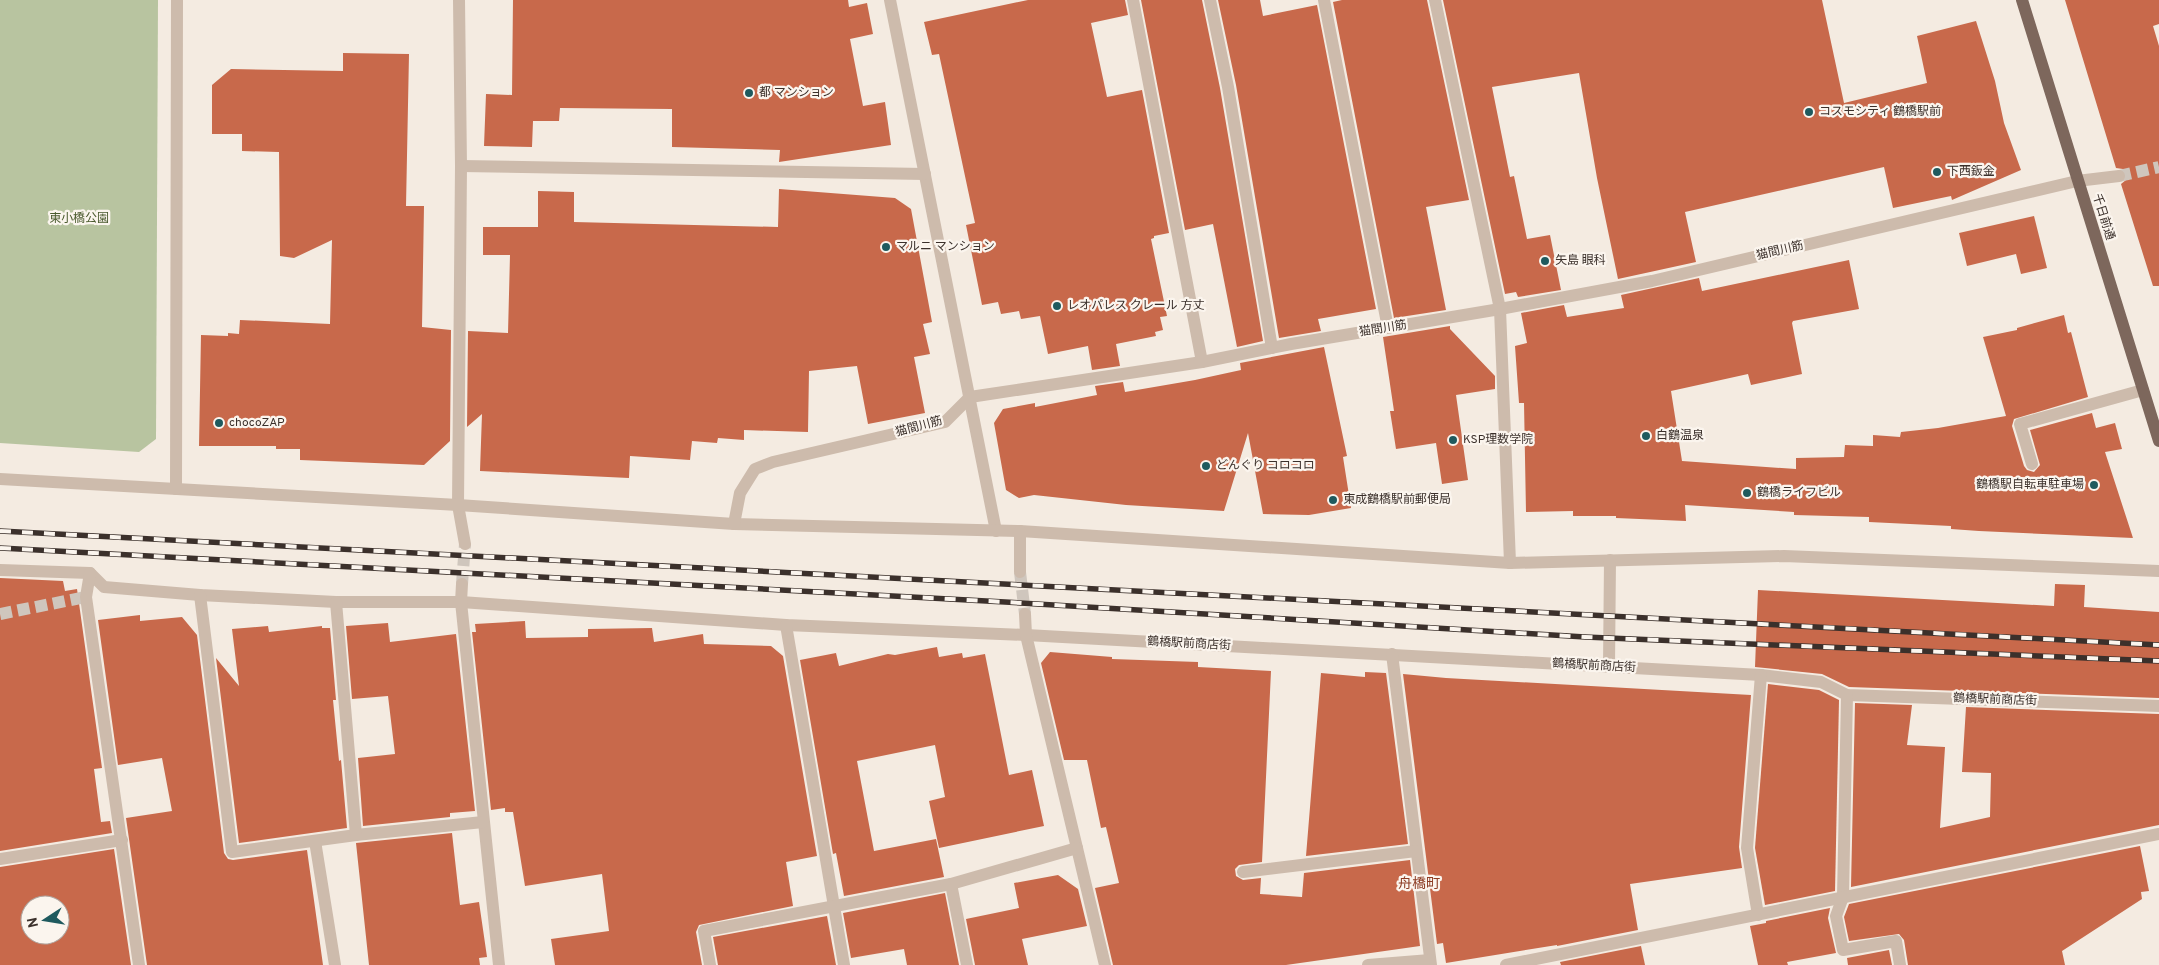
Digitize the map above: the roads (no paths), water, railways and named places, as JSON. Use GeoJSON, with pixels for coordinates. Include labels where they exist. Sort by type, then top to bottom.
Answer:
{"type":"FeatureCollection","features":[{"type":"Feature","properties":{"kind":"main road","name":"千日前通"},"geometry":{"type":"LineString","coordinates":[[2022,0],[2159,441]]}},
{"type":"Feature","properties":{"kind":"street"},"geometry":{"type":"LineString","coordinates":[[176,489],[177,0]]}},
{"type":"Feature","properties":{"kind":"street"},"geometry":{"type":"LineString","coordinates":[[459,0],[458,505],[466,544]]}},
{"type":"Feature","properties":{"kind":"street"},"geometry":{"type":"LineString","coordinates":[[890,0],[996,531]]}},
{"type":"Feature","properties":{"kind":"street"},"geometry":{"type":"LineString","coordinates":[[1133,0],[1202,362]]}},
{"type":"Feature","properties":{"kind":"street"},"geometry":{"type":"LineString","coordinates":[[1210,0],[1228,87],[1272,348]]}},
{"type":"Feature","properties":{"kind":"street"},"geometry":{"type":"LineString","coordinates":[[1324,0],[1388,328]]}},
{"type":"Feature","properties":{"kind":"street"},"geometry":{"type":"LineString","coordinates":[[1435,0],[1500,309],[1510,563]]}},
{"type":"Feature","properties":{"kind":"street"},"geometry":{"type":"LineString","coordinates":[[460,166],[925,174]]}},
{"type":"Feature","properties":{"kind":"street","name":"猫間川筋"},"geometry":{"type":"LineString","coordinates":[[734,524],[740,493],[755,469],[773,462],[945,422],[970,397],[1202,362],[1665,278],[2077,181],[2119,176]]}},
{"type":"Feature","properties":{"kind":"street"},"geometry":{"type":"LineString","coordinates":[[2032,464],[2020,424],[2143,390]]}},
{"type":"Feature","properties":{"kind":"street"},"geometry":{"type":"LineString","coordinates":[[0,479],[458,505],[734,524],[1020,531],[1510,563],[1784,556],[2159,571]]}},
{"type":"Feature","properties":{"kind":"street"},"geometry":{"type":"LineString","coordinates":[[1020,531],[1020,572]]}},
{"type":"Feature","properties":{"kind":"street"},"geometry":{"type":"LineString","coordinates":[[1609,666],[1610,560]]}},
{"type":"Feature","properties":{"kind":"street"},"geometry":{"type":"LineString","coordinates":[[0,570],[90,573],[86,597],[139,965]]}},
{"type":"Feature","properties":{"kind":"street","name":"鶴橋駅前商店街"},"geometry":{"type":"LineString","coordinates":[[90,573],[104,587],[200,595],[336,602],[462,602],[786,625],[1026,635],[1609,666],[1761,675],[1821,682],[1847,695],[2159,706]]}},
{"type":"Feature","properties":{"kind":"street"},"geometry":{"type":"LineString","coordinates":[[462,584],[462,602],[483,822],[499,965]]}},
{"type":"Feature","properties":{"kind":"street"},"geometry":{"type":"LineString","coordinates":[[200,595],[232,852],[356,835],[483,822]]}},
{"type":"Feature","properties":{"kind":"street"},"geometry":{"type":"LineString","coordinates":[[336,602],[356,835]]}},
{"type":"Feature","properties":{"kind":"street"},"geometry":{"type":"LineString","coordinates":[[1025,614],[1026,635],[1078,848],[1104,965]]}},
{"type":"Feature","properties":{"kind":"street"},"geometry":{"type":"LineString","coordinates":[[786,625],[844,965]]}},
{"type":"Feature","properties":{"kind":"street"},"geometry":{"type":"LineString","coordinates":[[1368,965],[1430,962],[1392,654]]}},
{"type":"Feature","properties":{"kind":"street"},"geometry":{"type":"LineString","coordinates":[[1758,915],[1747,848],[1761,675]]}},
{"type":"Feature","properties":{"kind":"street"},"geometry":{"type":"LineString","coordinates":[[1847,695],[1843,898],[1836,916],[1843,950],[1896,941],[1900,965]]}},
{"type":"Feature","properties":{"kind":"street"},"geometry":{"type":"LineString","coordinates":[[1506,965],[2159,834]]}},
{"type":"Feature","properties":{"kind":"street"},"geometry":{"type":"LineString","coordinates":[[0,859],[122,840]]}},
{"type":"Feature","properties":{"kind":"street"},"geometry":{"type":"LineString","coordinates":[[315,840],[335,965]]}},
{"type":"Feature","properties":{"kind":"street"},"geometry":{"type":"LineString","coordinates":[[710,965],[704,931],[952,884],[1078,848]]}},
{"type":"Feature","properties":{"kind":"street"},"geometry":{"type":"LineString","coordinates":[[1243,872],[1416,851]]}},
{"type":"Feature","properties":{"kind":"street"},"geometry":{"type":"LineString","coordinates":[[952,884],[967,965]]}},
{"type":"Feature","properties":{"kind":"tunnel"},"geometry":{"type":"LineString","coordinates":[[2119,176],[2159,167]]}},
{"type":"Feature","properties":{"kind":"tunnel"},"geometry":{"type":"LineString","coordinates":[[462,584],[465,544]]}},
{"type":"Feature","properties":{"kind":"tunnel"},"geometry":{"type":"LineString","coordinates":[[1020,572],[1025,614]]}},
{"type":"Feature","properties":{"kind":"tunnel"},"geometry":{"type":"LineString","coordinates":[[0,614],[86,597]]}},
{"type":"Feature","properties":{"kind":"railway"},"geometry":{"type":"LineString","coordinates":[[0,531],[2159,645]]}},
{"type":"Feature","properties":{"kind":"railway"},"geometry":{"type":"LineString","coordinates":[[0,548],[1005,602],[1585,637],[2159,661]]}},
{"type":"Feature","properties":{"kind":"place","name":"都 マンション"},"geometry":{"type":"Point","coordinates":[749,93]}},
{"type":"Feature","properties":{"kind":"place","name":"コスモシティ 鶴橋駅前"},"geometry":{"type":"Point","coordinates":[1809,112]}},
{"type":"Feature","properties":{"kind":"place","name":"下西鈑金"},"geometry":{"type":"Point","coordinates":[1937,172]}},
{"type":"Feature","properties":{"kind":"place","name":"マルニ マンション"},"geometry":{"type":"Point","coordinates":[886,247]}},
{"type":"Feature","properties":{"kind":"place","name":"矢島 眼科"},"geometry":{"type":"Point","coordinates":[1545,261]}},
{"type":"Feature","properties":{"kind":"place","name":"レオパレス クレール 方丈"},"geometry":{"type":"Point","coordinates":[1057,306]}},
{"type":"Feature","properties":{"kind":"place","name":"chocoZAP"},"geometry":{"type":"Point","coordinates":[219,423]}},
{"type":"Feature","properties":{"kind":"place","name":"白鶴温泉"},"geometry":{"type":"Point","coordinates":[1646,436]}},
{"type":"Feature","properties":{"kind":"place","name":"KSP理数学院"},"geometry":{"type":"Point","coordinates":[1453,440]}},
{"type":"Feature","properties":{"kind":"place","name":"どんぐり コロコロ"},"geometry":{"type":"Point","coordinates":[1206,466]}},
{"type":"Feature","properties":{"kind":"place","name":"鶴橋駅自転車駐車場"},"geometry":{"type":"Point","coordinates":[2094,485]}},
{"type":"Feature","properties":{"kind":"place","name":"鶴橋ライフビル"},"geometry":{"type":"Point","coordinates":[1747,493]}},
{"type":"Feature","properties":{"kind":"place","name":"東成鶴橋駅前郵便局"},"geometry":{"type":"Point","coordinates":[1333,500]}},
{"type":"Feature","properties":{"kind":"district","name":"舟橋町"},"geometry":{"type":"Point","coordinates":[1419,884]}},
{"type":"Feature","properties":{"kind":"park label","name":"東小橋公園"},"geometry":{"type":"Point","coordinates":[79,219]}}]}
